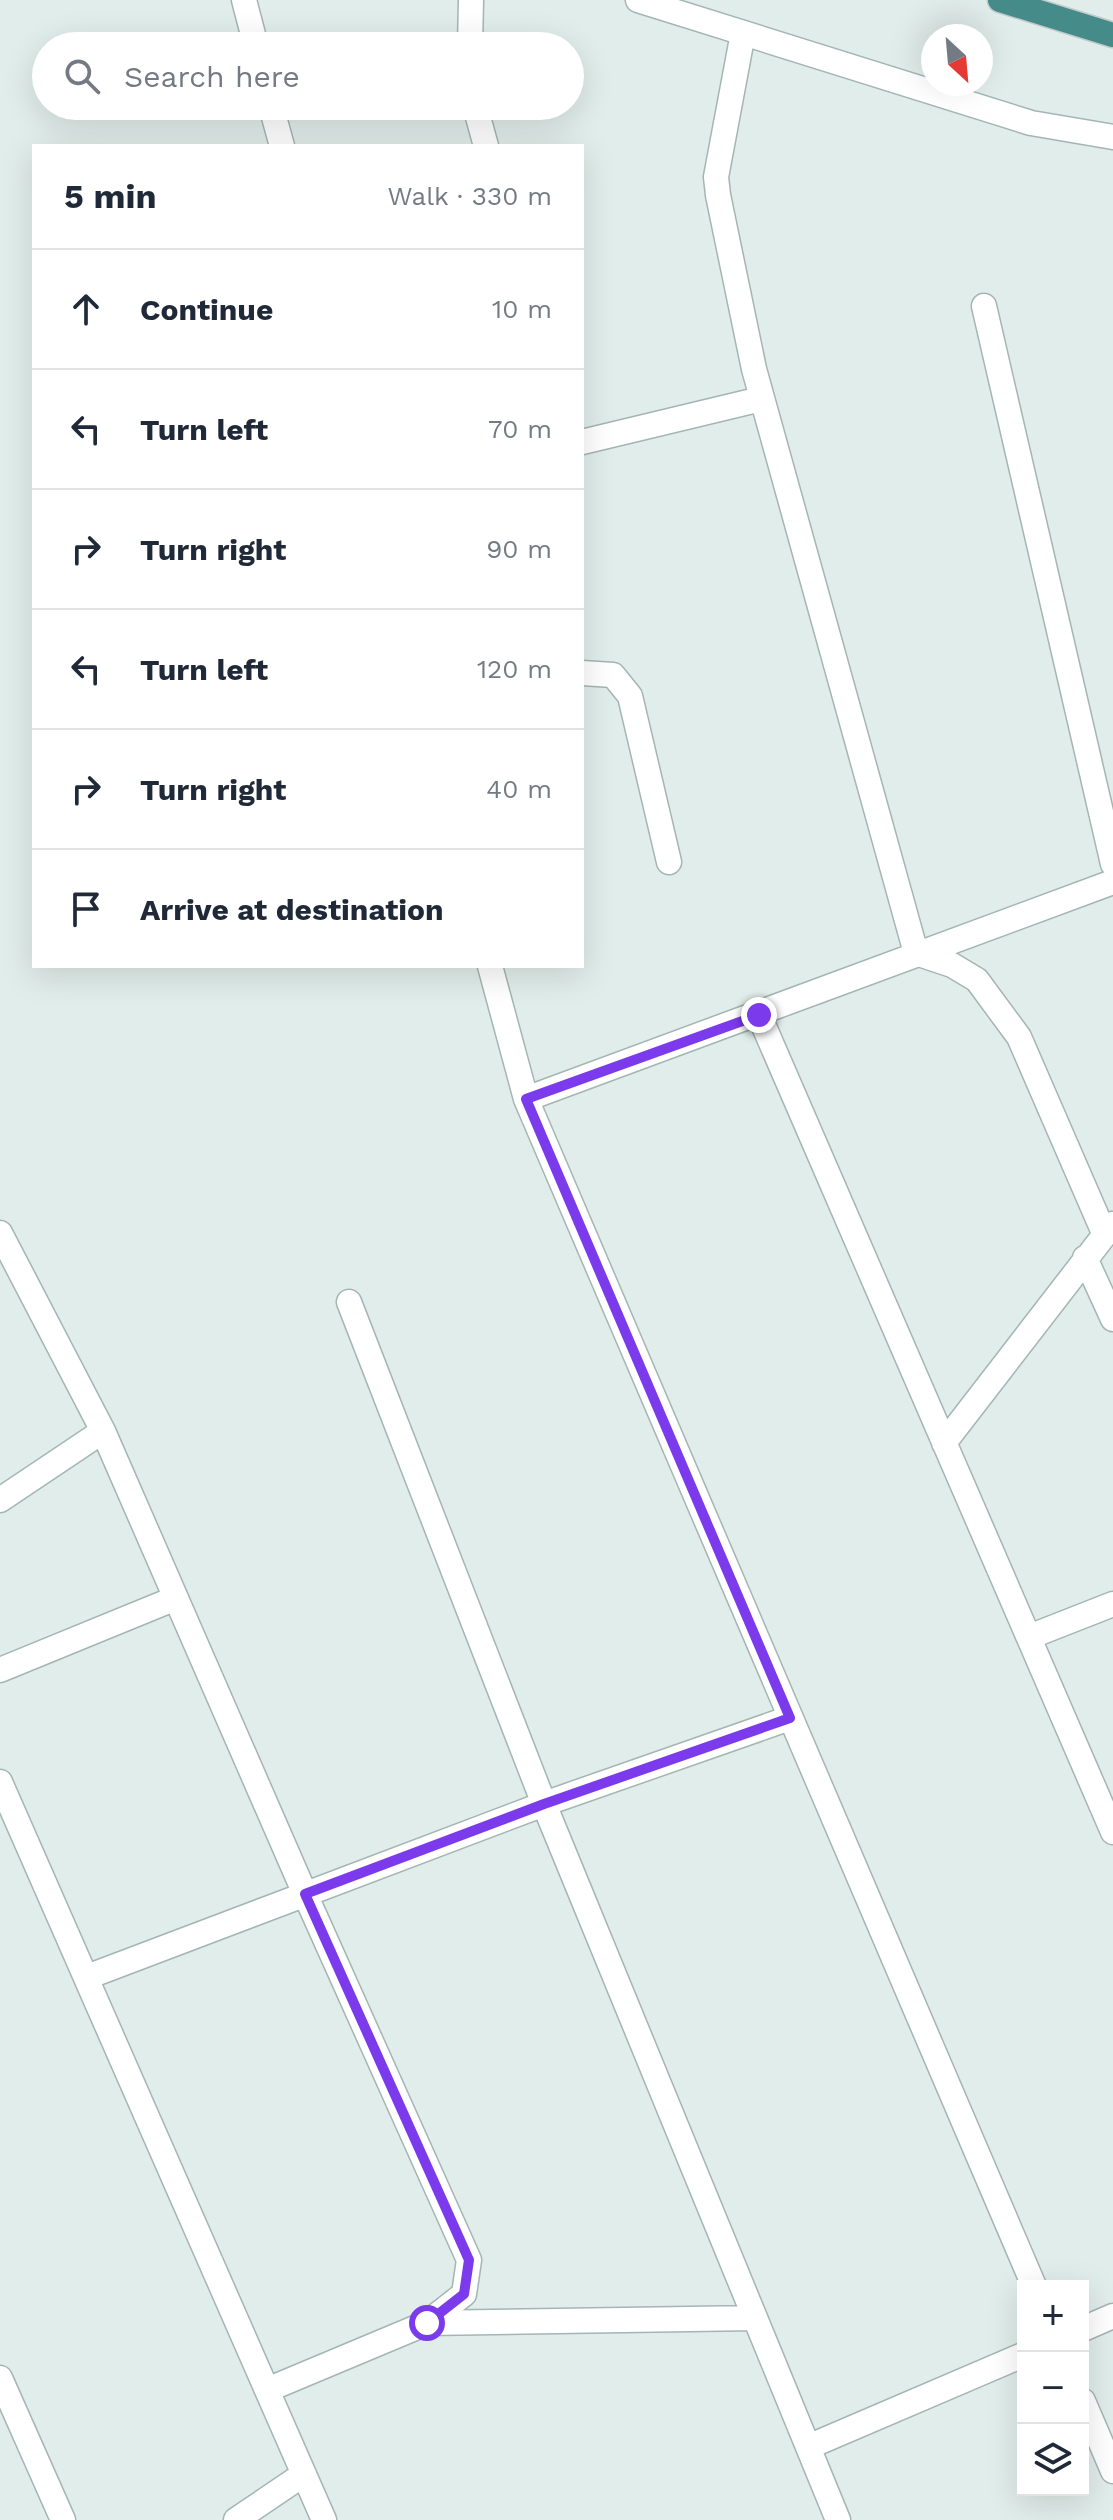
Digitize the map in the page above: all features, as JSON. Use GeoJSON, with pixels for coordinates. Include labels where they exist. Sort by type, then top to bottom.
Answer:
{"type":"FeatureCollection","features":[{"type":"Feature","properties":{"kind":"highway"},"geometry":{"type":"LineString","coordinates":[[1000,0],[1113,35]]}},
{"type":"Feature","properties":{"kind":"street"},"geometry":{"type":"LineString","coordinates":[[244,0],[252,32]]}},
{"type":"Feature","properties":{"kind":"street"},"geometry":{"type":"LineString","coordinates":[[470,32],[471,0]]}},
{"type":"Feature","properties":{"kind":"street"},"geometry":{"type":"LineString","coordinates":[[638,0],[1031,123],[1113,137]]}},
{"type":"Feature","properties":{"kind":"street"},"geometry":{"type":"LineString","coordinates":[[743,33],[716,177],[718,195],[761,399],[916,953]]}},
{"type":"Feature","properties":{"kind":"street"},"geometry":{"type":"LineString","coordinates":[[275,120],[281,144]]}},
{"type":"Feature","properties":{"kind":"street"},"geometry":{"type":"LineString","coordinates":[[479,120],[485,144]]}},
{"type":"Feature","properties":{"kind":"street"},"geometry":{"type":"LineString","coordinates":[[984,306],[1113,864]]}},
{"type":"Feature","properties":{"kind":"street"},"geometry":{"type":"LineString","coordinates":[[584,442],[761,399]]}},
{"type":"Feature","properties":{"kind":"street"},"geometry":{"type":"LineString","coordinates":[[584,673],[613,675],[630,696],[669,862]]}},
{"type":"Feature","properties":{"kind":"street"},"geometry":{"type":"LineString","coordinates":[[526,1099],[1113,882]]}},
{"type":"Feature","properties":{"kind":"street"},"geometry":{"type":"LineString","coordinates":[[916,953],[952,965],[977,980],[1019,1037],[1108,1228],[944,1443]]}},
{"type":"Feature","properties":{"kind":"street"},"geometry":{"type":"LineString","coordinates":[[491,968],[526,1099],[1031,2280]]}},
{"type":"Feature","properties":{"kind":"street"},"geometry":{"type":"LineString","coordinates":[[759,1015],[1113,1832]]}},
{"type":"Feature","properties":{"kind":"street"},"geometry":{"type":"LineString","coordinates":[[0,1233],[103,1431],[469,2260],[464,2294],[427,2323],[267,2390]]}},
{"type":"Feature","properties":{"kind":"street"},"geometry":{"type":"LineString","coordinates":[[1085,1258],[1113,1319]]}},
{"type":"Feature","properties":{"kind":"street"},"geometry":{"type":"LineString","coordinates":[[349,1302],[544,1804],[838,2520]]}},
{"type":"Feature","properties":{"kind":"street"},"geometry":{"type":"LineString","coordinates":[[0,1500],[103,1431]]}},
{"type":"Feature","properties":{"kind":"street"},"geometry":{"type":"LineString","coordinates":[[0,1670],[176,1598]]}},
{"type":"Feature","properties":{"kind":"street"},"geometry":{"type":"LineString","coordinates":[[1029,1637],[1113,1604]]}},
{"type":"Feature","properties":{"kind":"street"},"geometry":{"type":"LineString","coordinates":[[87,1977],[544,1804],[790,1718]]}},
{"type":"Feature","properties":{"kind":"street"},"geometry":{"type":"LineString","coordinates":[[0,1782],[324,2520]]}},
{"type":"Feature","properties":{"kind":"street"},"geometry":{"type":"LineString","coordinates":[[1089,2326],[1113,2316]]}},
{"type":"Feature","properties":{"kind":"street"},"geometry":{"type":"LineString","coordinates":[[427,2323],[755,2318]]}},
{"type":"Feature","properties":{"kind":"street"},"geometry":{"type":"LineString","coordinates":[[808,2447],[1017,2358]]}},
{"type":"Feature","properties":{"kind":"street"},"geometry":{"type":"LineString","coordinates":[[0,2378],[63,2520]]}},
{"type":"Feature","properties":{"kind":"street"},"geometry":{"type":"LineString","coordinates":[[1089,2415],[1113,2471]]}},
{"type":"Feature","properties":{"kind":"street"},"geometry":{"type":"LineString","coordinates":[[236,2520],[304,2474]]}},
{"type":"Feature","properties":{"kind":"route"},"geometry":{"type":"LineString","coordinates":[[427,2323],[464,2294],[469,2260],[305,1894],[544,1804],[790,1718],[526,1099],[759,1015]]}}]}
